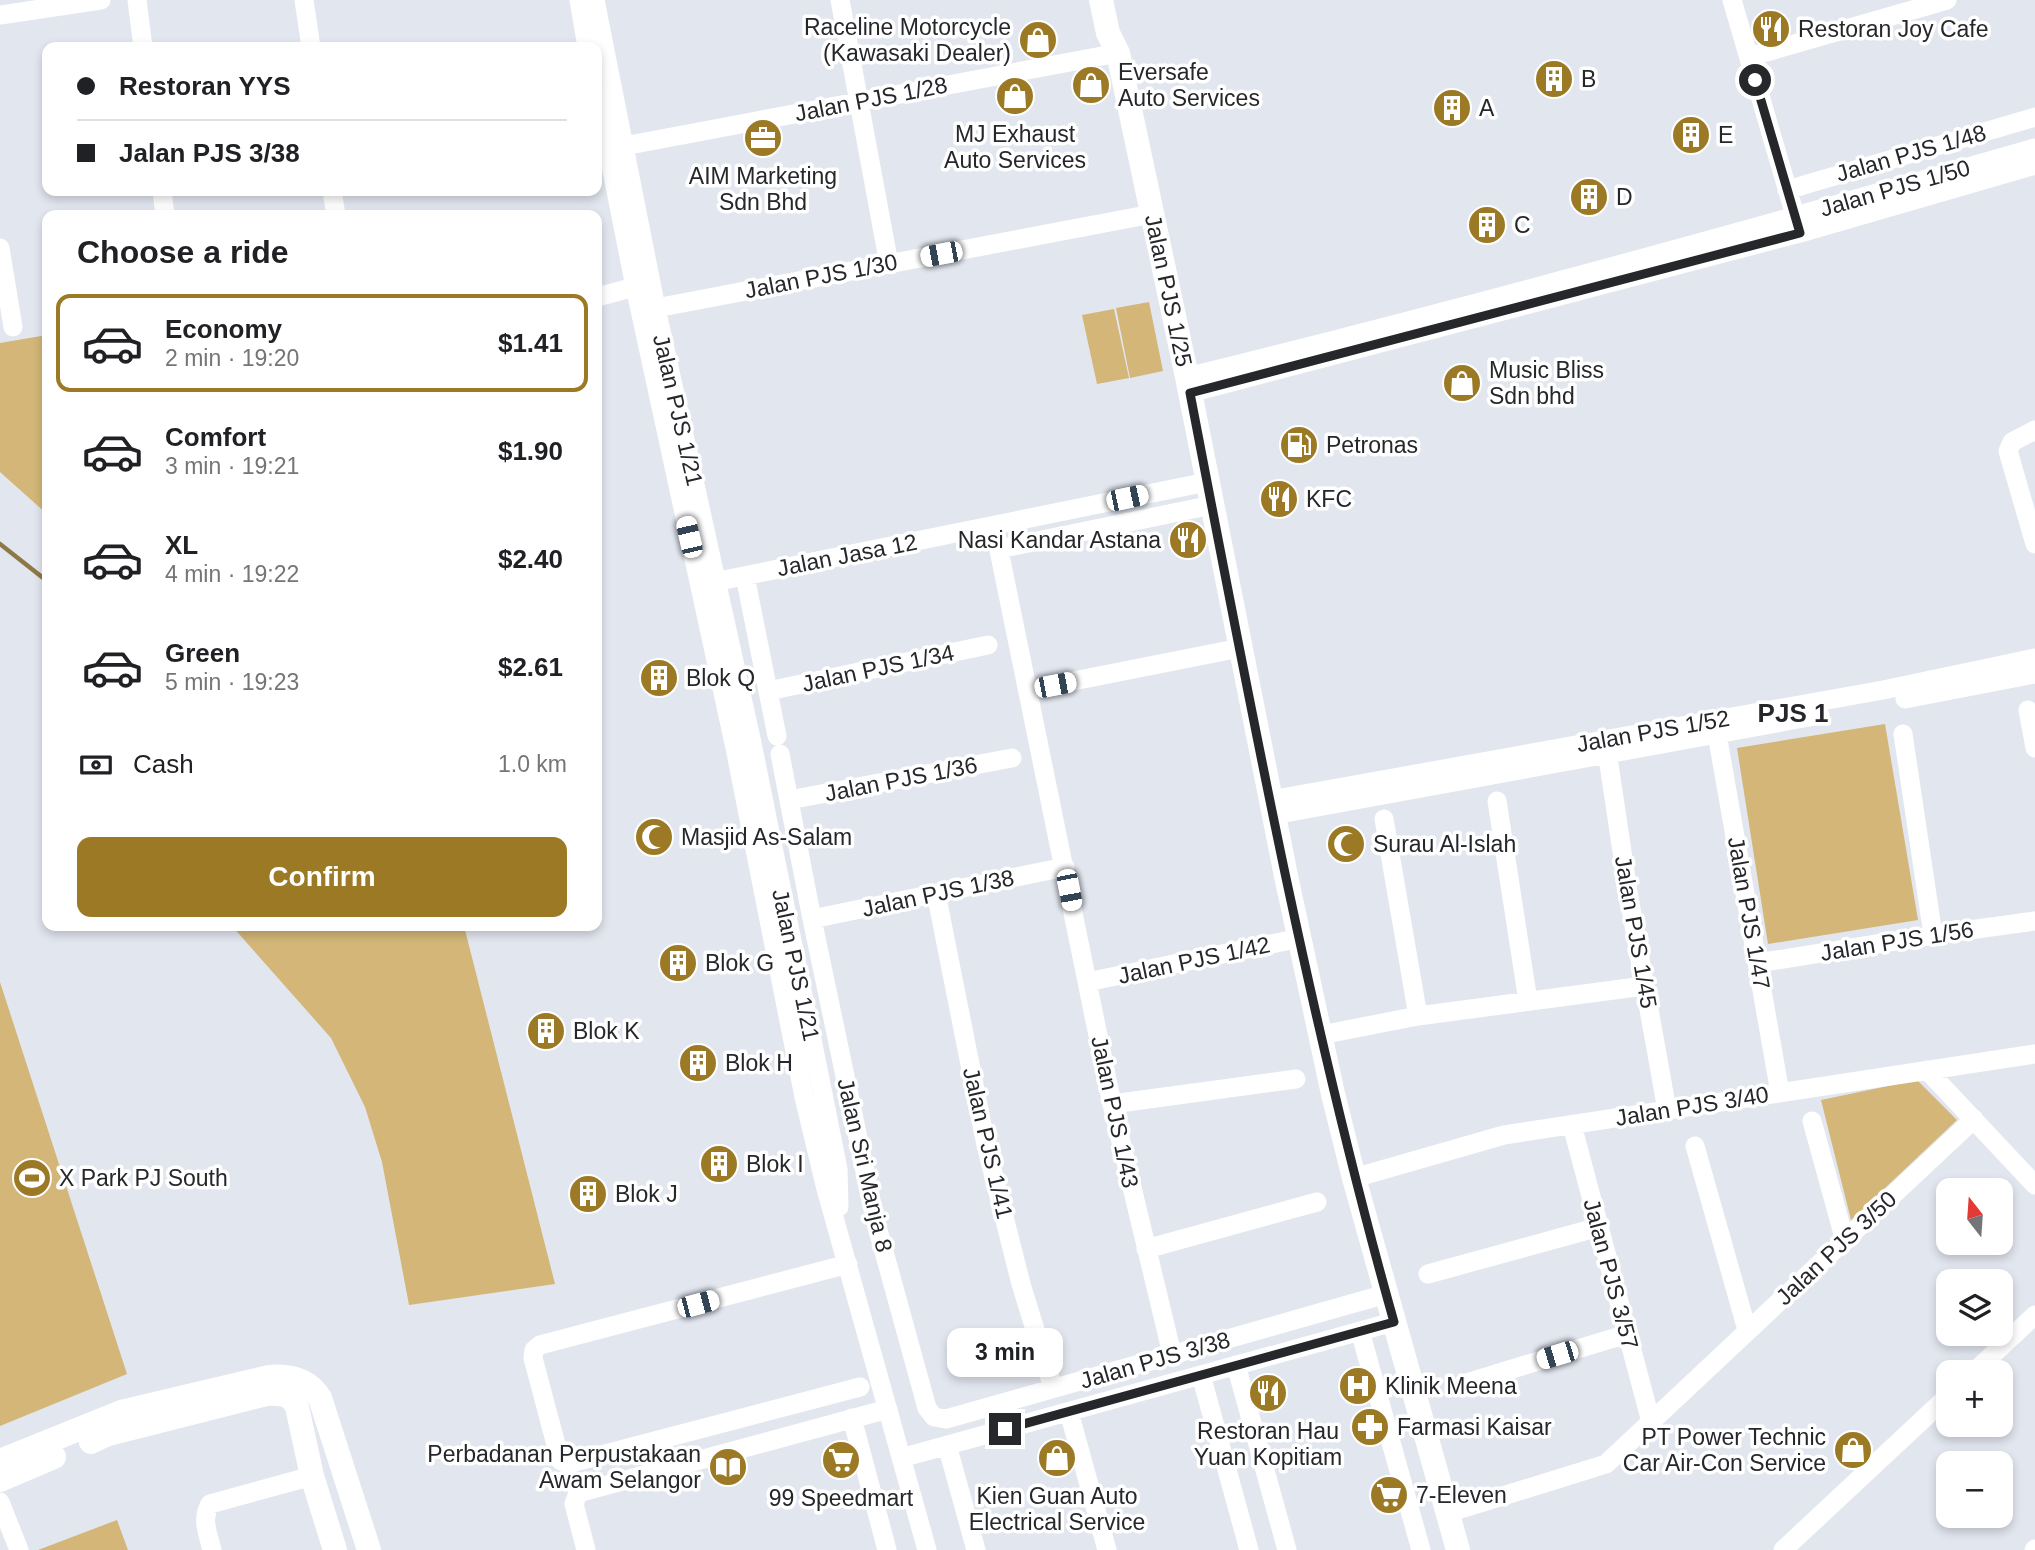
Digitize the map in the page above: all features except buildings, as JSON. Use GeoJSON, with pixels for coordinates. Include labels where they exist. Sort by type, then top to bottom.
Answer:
{"type":"FeatureCollection","features":[{"type":"Feature","properties":{"kind":"main road","name":"Jalan PJS 1/25"},"geometry":{"type":"LineString","coordinates":[[1101,0],[1108,33],[1118,53],[1188,385],[1272,808],[1354,1178],[1458,1550]]}},
{"type":"Feature","properties":{"kind":"main road","name":"Jalan PJS 1/25"},"geometry":{"type":"LineString","coordinates":[[1118,0],[1124,29],[1118,53]]}},
{"type":"Feature","properties":{"kind":"main road"},"geometry":{"type":"LineString","coordinates":[[0,1461],[121,1412],[286,1375],[298,1390],[300,1428],[335,1550]]}},
{"type":"Feature","properties":{"kind":"main road"},"geometry":{"type":"LineString","coordinates":[[0,1480],[108,1434],[251,1398],[314,1388],[320,1398],[369,1550]]}},
{"type":"Feature","properties":{"kind":"main road"},"geometry":{"type":"LineString","coordinates":[[251,1398],[267,1401],[288,1422],[312,1476]]}},
{"type":"Feature","properties":{"kind":"street"},"geometry":{"type":"LineString","coordinates":[[0,15],[101,0]]}},
{"type":"Feature","properties":{"kind":"street"},"geometry":{"type":"LineString","coordinates":[[137,0],[142,42]]}},
{"type":"Feature","properties":{"kind":"street"},"geometry":{"type":"LineString","coordinates":[[304,0],[310,42]]}},
{"type":"Feature","properties":{"kind":"street"},"geometry":{"type":"LineString","coordinates":[[579,0],[586,42]]}},
{"type":"Feature","properties":{"kind":"street","name":"Jalan PJS 1/21"},"geometry":{"type":"LineString","coordinates":[[596,0],[624,146],[643,285],[656,308],[708,584]]}},
{"type":"Feature","properties":{"kind":"street"},"geometry":{"type":"LineString","coordinates":[[839,0],[889,264]]}},
{"type":"Feature","properties":{"kind":"street"},"geometry":{"type":"LineString","coordinates":[[1732,0],[1798,225]]}},
{"type":"Feature","properties":{"kind":"street"},"geometry":{"type":"LineString","coordinates":[[1749,57],[1884,9],[1947,0]]}},
{"type":"Feature","properties":{"kind":"street","name":"Jalan PJS 1/28"},"geometry":{"type":"LineString","coordinates":[[624,146],[1118,53]]}},
{"type":"Feature","properties":{"kind":"street","name":"Jalan PJS 1/21"},"geometry":{"type":"LineString","coordinates":[[602,116],[643,285],[708,584],[752,743],[838,1169],[839,1232],[926,1550]]}},
{"type":"Feature","properties":{"kind":"street","name":"Jalan PJS 1/48"},"geometry":{"type":"LineString","coordinates":[[1787,190],[2035,117]]}},
{"type":"Feature","properties":{"kind":"street","name":"Jalan PJS 1/50"},"geometry":{"type":"LineString","coordinates":[[1798,225],[2035,148]]}},
{"type":"Feature","properties":{"kind":"street","name":"Jalan PJS 1/50"},"geometry":{"type":"LineString","coordinates":[[1188,385],[1345,338],[2035,165]]}},
{"type":"Feature","properties":{"kind":"street","name":"Jalan PJS 1/30"},"geometry":{"type":"LineString","coordinates":[[656,308],[1152,214]]}},
{"type":"Feature","properties":{"kind":"street"},"geometry":{"type":"LineString","coordinates":[[0,248],[12,327]]}},
{"type":"Feature","properties":{"kind":"street"},"geometry":{"type":"LineString","coordinates":[[605,295],[643,285]]}},
{"type":"Feature","properties":{"kind":"street"},"geometry":{"type":"LineString","coordinates":[[2035,430],[2012,442],[2008,451],[2035,544]]}},
{"type":"Feature","properties":{"kind":"street"},"geometry":{"type":"LineString","coordinates":[[999,549],[1209,494]]}},
{"type":"Feature","properties":{"kind":"street","name":"Jalan Jasa 12"},"geometry":{"type":"LineString","coordinates":[[708,584],[994,526],[1209,494]]}},
{"type":"Feature","properties":{"kind":"street","name":"Jalan PJS 1/43"},"geometry":{"type":"LineString","coordinates":[[994,526],[1111,1104],[1172,1354]]}},
{"type":"Feature","properties":{"kind":"street","name":"Jalan Sri Manja 8"},"geometry":{"type":"LineString","coordinates":[[745,576],[812,919],[876,1219],[927,1408]]}},
{"type":"Feature","properties":{"kind":"street","name":"Jalan PJS 1/34"},"geometry":{"type":"LineString","coordinates":[[768,691],[988,645]]}},
{"type":"Feature","properties":{"kind":"street"},"geometry":{"type":"LineString","coordinates":[[1028,690],[1240,648]]}},
{"type":"Feature","properties":{"kind":"street","name":"Jalan PJS 1/52"},"geometry":{"type":"LineString","coordinates":[[1272,808],[1631,743],[1883,690],[2034,666]]}},
{"type":"Feature","properties":{"kind":"street","name":"Jalan PJS 1/52"},"geometry":{"type":"LineString","coordinates":[[1631,743],[1717,734],[2034,666]]}},
{"type":"Feature","properties":{"kind":"street"},"geometry":{"type":"LineString","coordinates":[[2028,710],[2035,748]]}},
{"type":"Feature","properties":{"kind":"street","name":"Jalan PJS 1/47"},"geometry":{"type":"LineString","coordinates":[[1717,734],[1780,1093]]}},
{"type":"Feature","properties":{"kind":"street"},"geometry":{"type":"LineString","coordinates":[[1903,734],[1933,935]]}},
{"type":"Feature","properties":{"kind":"street","name":"Jalan PJS 1/45"},"geometry":{"type":"LineString","coordinates":[[1607,747],[1644,986],[1667,1110]]}},
{"type":"Feature","properties":{"kind":"street","name":"Jalan PJS 1/36"},"geometry":{"type":"LineString","coordinates":[[789,800],[1012,758]]}},
{"type":"Feature","properties":{"kind":"street"},"geometry":{"type":"LineString","coordinates":[[1497,801],[1528,1000]]}},
{"type":"Feature","properties":{"kind":"street"},"geometry":{"type":"LineString","coordinates":[[1384,819],[1418,1016]]}},
{"type":"Feature","properties":{"kind":"street","name":"Jalan PJS 1/38"},"geometry":{"type":"LineString","coordinates":[[812,919],[1065,867]]}},
{"type":"Feature","properties":{"kind":"street","name":"Jalan PJS 1/41"},"geometry":{"type":"LineString","coordinates":[[936,894],[986,1145],[1021,1284],[1053,1388]]}},
{"type":"Feature","properties":{"kind":"street","name":"Jalan PJS 1/56"},"geometry":{"type":"LineString","coordinates":[[1759,963],[2035,921]]}},
{"type":"Feature","properties":{"kind":"street","name":"Jalan PJS 1/42"},"geometry":{"type":"LineString","coordinates":[[1087,982],[1300,939]]}},
{"type":"Feature","properties":{"kind":"street"},"geometry":{"type":"LineString","coordinates":[[1321,1034],[1418,1016],[1644,986]]}},
{"type":"Feature","properties":{"kind":"street","name":"Jalan PJS 3/40"},"geometry":{"type":"LineString","coordinates":[[1354,1178],[1504,1135],[2035,1054]]}},
{"type":"Feature","properties":{"kind":"street"},"geometry":{"type":"LineString","coordinates":[[1927,1070],[2035,1185]]}},
{"type":"Feature","properties":{"kind":"street"},"geometry":{"type":"LineString","coordinates":[[1111,1104],[1296,1079]]}},
{"type":"Feature","properties":{"kind":"street","name":"Jalan PJS 3/50"},"geometry":{"type":"LineString","coordinates":[[1448,1513],[1602,1466],[1974,1119]]}},
{"type":"Feature","properties":{"kind":"street"},"geometry":{"type":"LineString","coordinates":[[1812,1121],[1844,1241]]}},
{"type":"Feature","properties":{"kind":"street","name":"Jalan PJS 3/57"},"geometry":{"type":"LineString","coordinates":[[1572,1125],[1651,1422]]}},
{"type":"Feature","properties":{"kind":"street"},"geometry":{"type":"LineString","coordinates":[[1695,1146],[1747,1330]]}},
{"type":"Feature","properties":{"kind":"street"},"geometry":{"type":"LineString","coordinates":[[1146,1249],[1317,1202]]}},
{"type":"Feature","properties":{"kind":"street"},"geometry":{"type":"LineString","coordinates":[[1428,1274],[1599,1227]]}},
{"type":"Feature","properties":{"kind":"street"},"geometry":{"type":"LineString","coordinates":[[848,1264],[540,1345],[534,1350],[533,1358],[559,1457],[567,1464],[860,1387]]}},
{"type":"Feature","properties":{"kind":"street","name":"Jalan PJS 3/38"},"geometry":{"type":"LineString","coordinates":[[927,1408],[934,1417],[946,1419],[1386,1294]]}},
{"type":"Feature","properties":{"kind":"street"},"geometry":{"type":"LineString","coordinates":[[1987,1360],[2035,1315]]}},
{"type":"Feature","properties":{"kind":"street","name":"Jalan PJS 3/38"},"geometry":{"type":"LineString","coordinates":[[901,1458],[1394,1322]]}},
{"type":"Feature","properties":{"kind":"street"},"geometry":{"type":"LineString","coordinates":[[1360,1331],[1421,1550]]}},
{"type":"Feature","properties":{"kind":"street"},"geometry":{"type":"LineString","coordinates":[[1463,1384],[1627,1334]]}},
{"type":"Feature","properties":{"kind":"street"},"geometry":{"type":"LineString","coordinates":[[1236,1366],[1287,1550]]}},
{"type":"Feature","properties":{"kind":"street"},"geometry":{"type":"LineString","coordinates":[[1201,1375],[1249,1550]]}},
{"type":"Feature","properties":{"kind":"street"},"geometry":{"type":"LineString","coordinates":[[1783,1550],[1936,1407]]}},
{"type":"Feature","properties":{"kind":"street"},"geometry":{"type":"LineString","coordinates":[[586,1550],[575,1508],[575,1496],[582,1491],[888,1409]]}},
{"type":"Feature","properties":{"kind":"street"},"geometry":{"type":"LineString","coordinates":[[1069,1412],[1107,1550]]}},
{"type":"Feature","properties":{"kind":"street"},"geometry":{"type":"LineString","coordinates":[[852,1419],[887,1550]]}},
{"type":"Feature","properties":{"kind":"street"},"geometry":{"type":"LineString","coordinates":[[947,1445],[976,1550]]}},
{"type":"Feature","properties":{"kind":"street"},"geometry":{"type":"LineString","coordinates":[[212,1550],[204,1522],[210,1504],[312,1476]]}},
{"type":"Feature","properties":{"kind":"street"},"geometry":{"type":"LineString","coordinates":[[0,1503],[19,1550]]}},
{"type":"Feature","properties":{"kind":"shaded area"},"geometry":{"type":"Polygon","coordinates":[[[1149,302],[1163,371],[1130,378],[1116,308],[1149,302]]]}},
{"type":"Feature","properties":{"kind":"shaded area"},"geometry":{"type":"Polygon","coordinates":[[[1114,309],[1129,378],[1097,384],[1082,315],[1114,309]]]}},
{"type":"Feature","properties":{"kind":"shaded area"},"geometry":{"type":"Polygon","coordinates":[[[42,336],[42,510],[0,472],[0,343],[42,336]]]}},
{"type":"Feature","properties":{"kind":"shaded area"},"geometry":{"type":"Polygon","coordinates":[[[1885,724],[1918,920],[1768,944],[1737,748],[1885,724]]]}},
{"type":"Feature","properties":{"kind":"shaded area"},"geometry":{"type":"Polygon","coordinates":[[[236,931],[465,931],[555,1284],[409,1305],[382,1162],[365,1107],[331,1038],[236,931]]]}},
{"type":"Feature","properties":{"kind":"shaded area","name":"X Park PJ South"},"geometry":{"type":"Polygon","coordinates":[[[0,982],[127,1374],[0,1426],[0,982]]]}},
{"type":"Feature","properties":{"kind":"shaded area"},"geometry":{"type":"Polygon","coordinates":[[[1917,1080],[1957,1120],[1851,1220],[1821,1100],[1917,1080]]]}},
{"type":"Feature","properties":{"kind":"shaded area"},"geometry":{"type":"Polygon","coordinates":[[[117,1520],[128,1550],[38,1550],[117,1520]]]}},
{"type":"Feature","properties":{"kind":"waterway"},"geometry":{"type":"LineString","coordinates":[[0,544],[42,577]]}},
{"type":"Feature","properties":{"kind":"place","name":"Restoran Joy Cafe"},"geometry":{"type":"Point","coordinates":[1771,29]}},
{"type":"Feature","properties":{"kind":"place","name":"Raceline Motorcycle (Kawasaki Dealer)"},"geometry":{"type":"Point","coordinates":[1038,40]}},
{"type":"Feature","properties":{"kind":"place","name":"B"},"geometry":{"type":"Point","coordinates":[1554,79]}},
{"type":"Feature","properties":{"kind":"place","name":"Eversafe Auto Services"},"geometry":{"type":"Point","coordinates":[1091,85]}},
{"type":"Feature","properties":{"kind":"place","name":"MJ Exhaust Auto Services"},"geometry":{"type":"Point","coordinates":[1015,96]}},
{"type":"Feature","properties":{"kind":"place","name":"A"},"geometry":{"type":"Point","coordinates":[1452,108]}},
{"type":"Feature","properties":{"kind":"place","name":"E"},"geometry":{"type":"Point","coordinates":[1691,135]}},
{"type":"Feature","properties":{"kind":"place","name":"AIM Marketing Sdn Bhd"},"geometry":{"type":"Point","coordinates":[763,138]}},
{"type":"Feature","properties":{"kind":"place","name":"D"},"geometry":{"type":"Point","coordinates":[1589,197]}},
{"type":"Feature","properties":{"kind":"place","name":"C"},"geometry":{"type":"Point","coordinates":[1487,225]}},
{"type":"Feature","properties":{"kind":"place","name":"Music Bliss Sdn bhd"},"geometry":{"type":"Point","coordinates":[1462,383]}},
{"type":"Feature","properties":{"kind":"place","name":"Petronas"},"geometry":{"type":"Point","coordinates":[1299,445]}},
{"type":"Feature","properties":{"kind":"place","name":"KFC"},"geometry":{"type":"Point","coordinates":[1279,499]}},
{"type":"Feature","properties":{"kind":"place","name":"Nasi Kandar Astana"},"geometry":{"type":"Point","coordinates":[1188,540]}},
{"type":"Feature","properties":{"kind":"place","name":"Blok Q"},"geometry":{"type":"Point","coordinates":[659,678]}},
{"type":"Feature","properties":{"kind":"place","name":"Masjid As-Salam"},"geometry":{"type":"Point","coordinates":[654,837]}},
{"type":"Feature","properties":{"kind":"place","name":"Surau Al-Islah"},"geometry":{"type":"Point","coordinates":[1346,844]}},
{"type":"Feature","properties":{"kind":"place","name":"Blok G"},"geometry":{"type":"Point","coordinates":[678,963]}},
{"type":"Feature","properties":{"kind":"place","name":"Blok K"},"geometry":{"type":"Point","coordinates":[546,1031]}},
{"type":"Feature","properties":{"kind":"place","name":"Blok H"},"geometry":{"type":"Point","coordinates":[698,1063]}},
{"type":"Feature","properties":{"kind":"place","name":"Blok I"},"geometry":{"type":"Point","coordinates":[719,1164]}},
{"type":"Feature","properties":{"kind":"place","name":"X Park PJ South"},"geometry":{"type":"Point","coordinates":[32,1178]}},
{"type":"Feature","properties":{"kind":"place","name":"Blok J"},"geometry":{"type":"Point","coordinates":[588,1194]}},
{"type":"Feature","properties":{"kind":"place","name":"Klinik Meena"},"geometry":{"type":"Point","coordinates":[1358,1386]}},
{"type":"Feature","properties":{"kind":"place","name":"Restoran Hau Yuan Kopitiam"},"geometry":{"type":"Point","coordinates":[1268,1393]}},
{"type":"Feature","properties":{"kind":"place","name":"Farmasi Kaisar"},"geometry":{"type":"Point","coordinates":[1370,1427]}},
{"type":"Feature","properties":{"kind":"place","name":"PT Power Technic Car Air-Con Service"},"geometry":{"type":"Point","coordinates":[1853,1450]}},
{"type":"Feature","properties":{"kind":"place","name":"Kien Guan Auto Electrical Service"},"geometry":{"type":"Point","coordinates":[1057,1458]}},
{"type":"Feature","properties":{"kind":"place","name":"99 Speedmart"},"geometry":{"type":"Point","coordinates":[841,1460]}},
{"type":"Feature","properties":{"kind":"place","name":"Perbadanan Perpustakaan Awam Selangor"},"geometry":{"type":"Point","coordinates":[728,1467]}},
{"type":"Feature","properties":{"kind":"place","name":"7-Eleven"},"geometry":{"type":"Point","coordinates":[1389,1495]}},
{"type":"Feature","properties":{"kind":"district","name":"PJS 1"},"geometry":{"type":"Point","coordinates":[1793,713]}},
{"type":"Feature","properties":{"kind":"route"},"geometry":{"type":"LineString","coordinates":[[1005,1429],[1394,1322],[1333,1094],[1253,718],[1190,393],[1800,233],[1755,80]]}}]}
